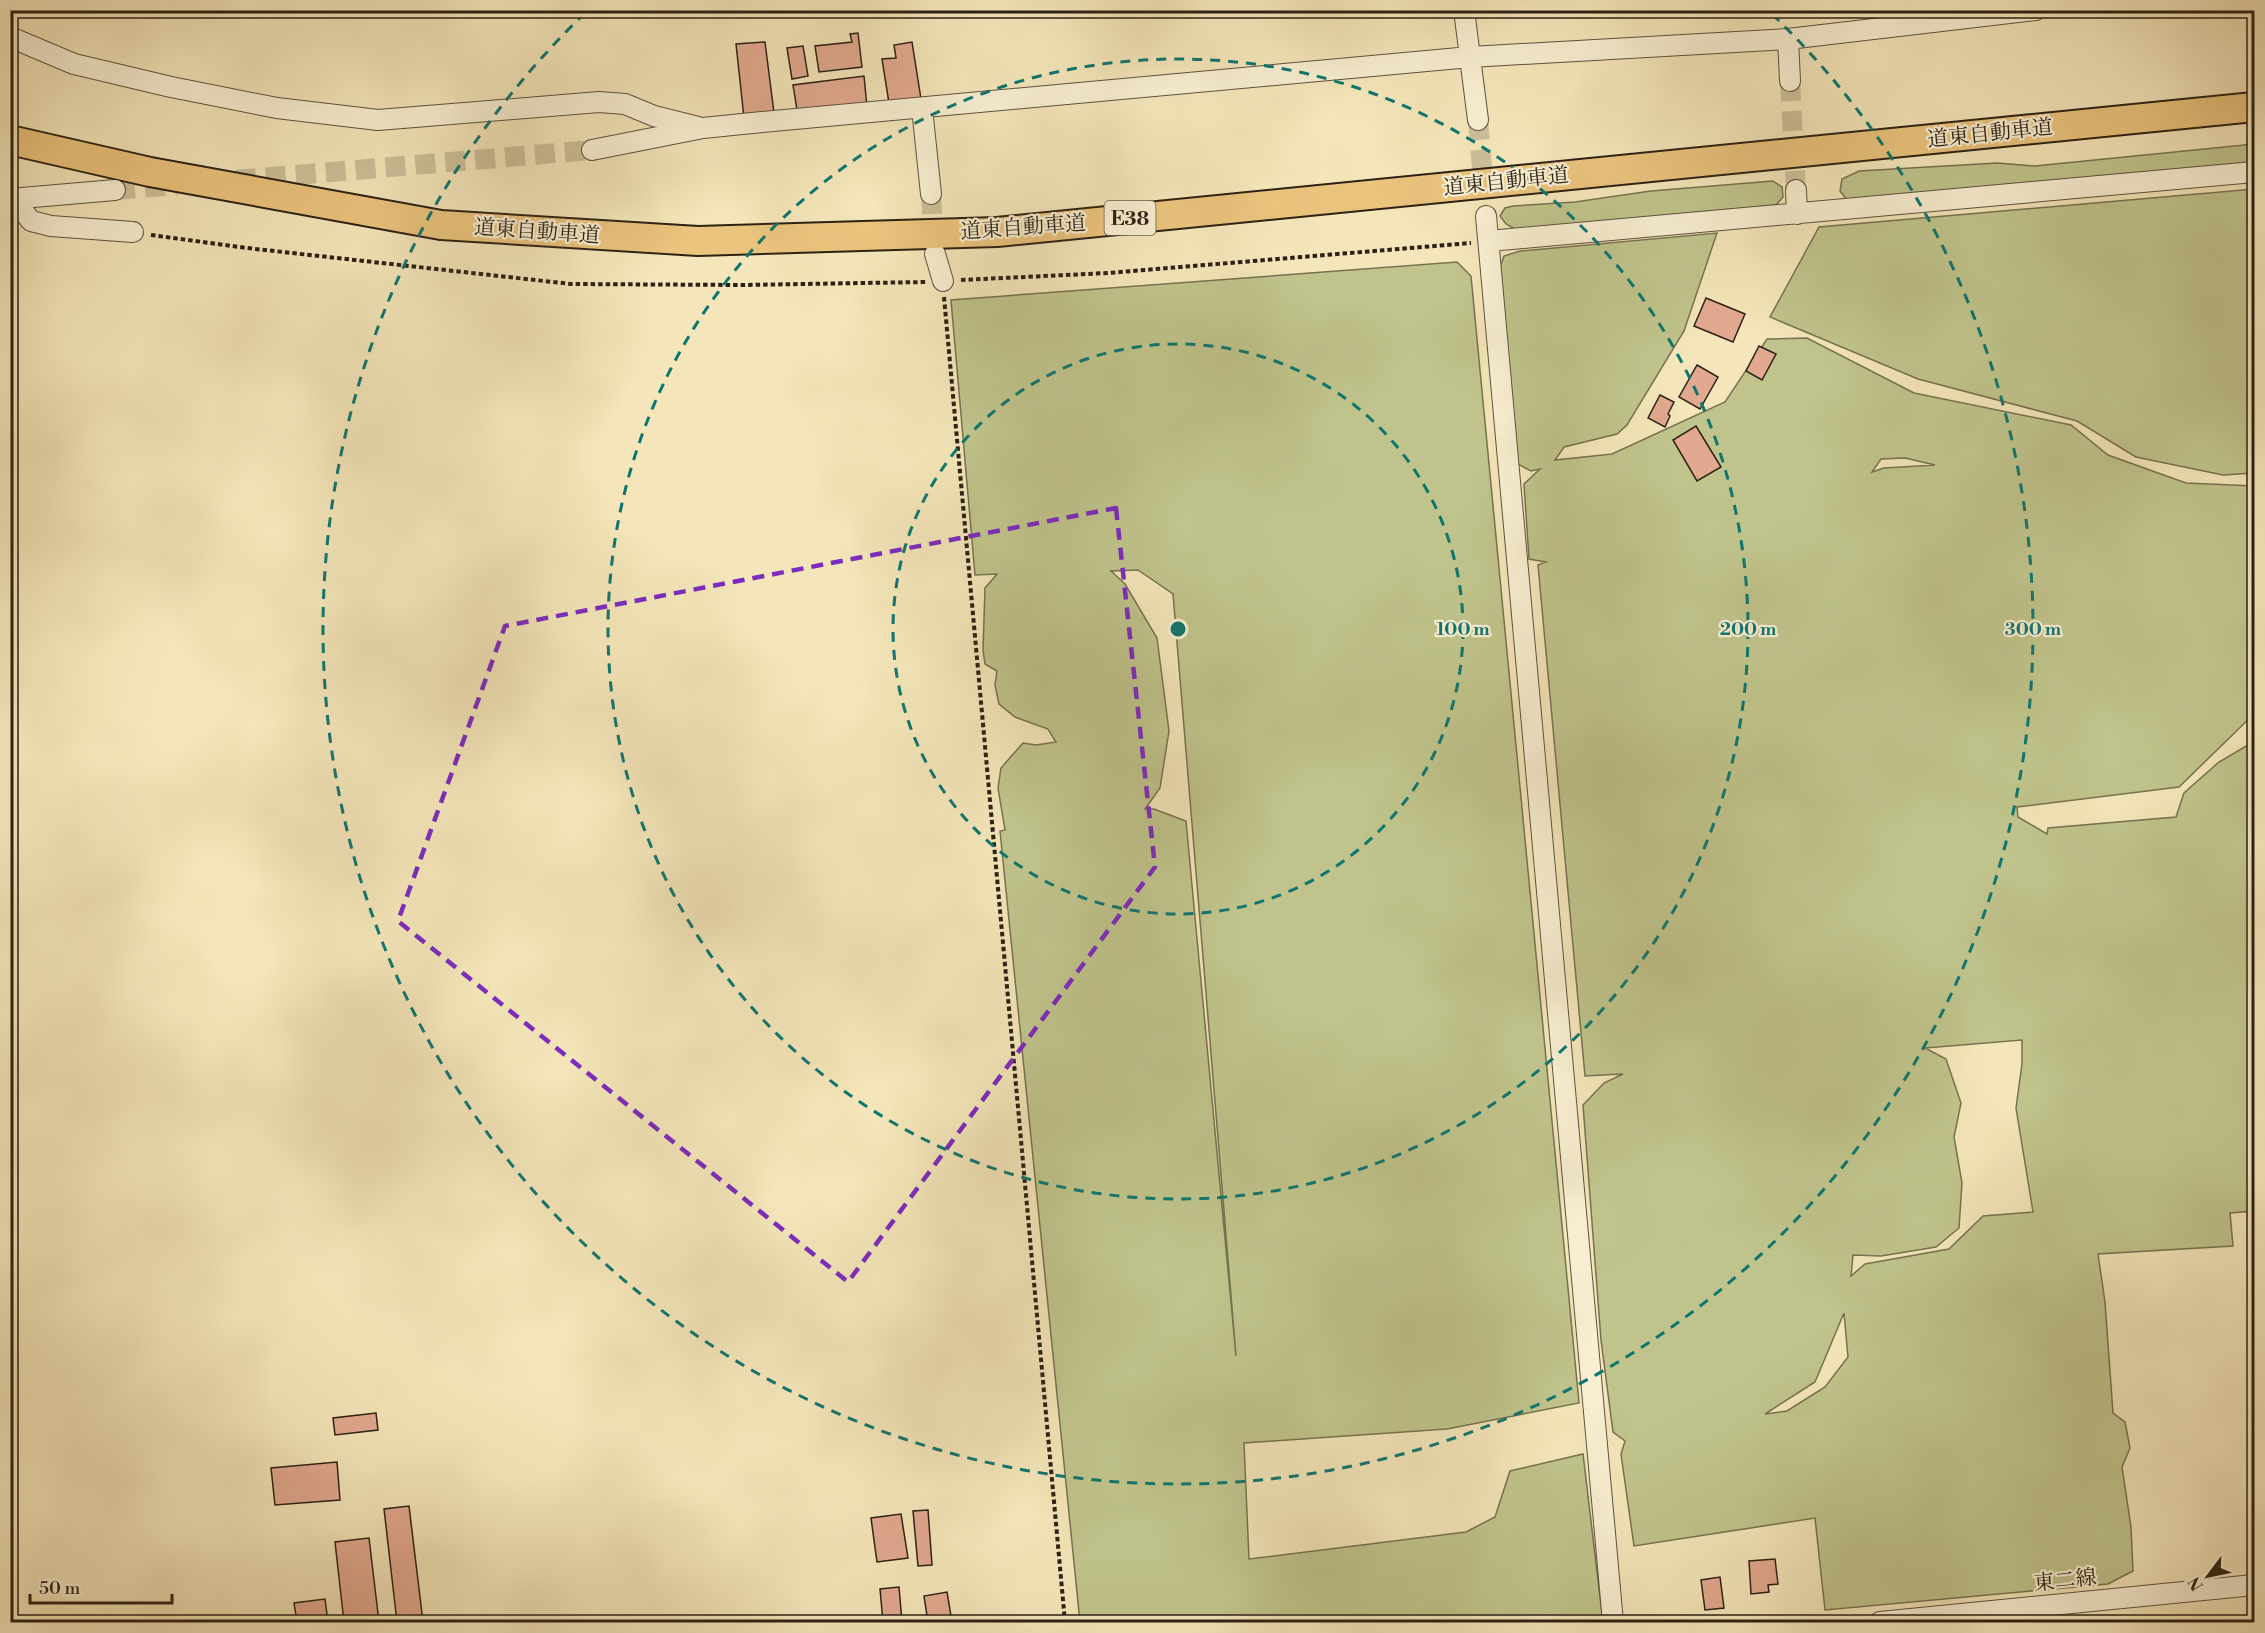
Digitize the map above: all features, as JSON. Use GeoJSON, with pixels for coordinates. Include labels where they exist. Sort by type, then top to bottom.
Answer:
{"type":"FeatureCollection","features":[{"type":"Feature","properties":{"kind":"highway","name":"道東自動車道"},"geometry":{"type":"LineString","coordinates":[[10,140],[150,172],[441,225],[698,241],[997,231],[2254,107]]}},
{"type":"Feature","properties":{"kind":"street"},"geometry":{"type":"LineString","coordinates":[[1464,10],[1478,120]]}},
{"type":"Feature","properties":{"kind":"street"},"geometry":{"type":"LineString","coordinates":[[592,150],[703,128],[1470,57],[1788,39],[2036,10]]}},
{"type":"Feature","properties":{"kind":"street"},"geometry":{"type":"LineString","coordinates":[[10,37],[74,64],[171,87],[277,108],[378,120],[599,102],[625,104],[654,116],[703,128]]}},
{"type":"Feature","properties":{"kind":"street"},"geometry":{"type":"LineString","coordinates":[[1788,39],[1790,81]]}},
{"type":"Feature","properties":{"kind":"street"},"geometry":{"type":"LineString","coordinates":[[922,108],[931,194]]}},
{"type":"Feature","properties":{"kind":"street"},"geometry":{"type":"LineString","coordinates":[[1489,241],[2254,172]]}},
{"type":"Feature","properties":{"kind":"street"},"geometry":{"type":"LineString","coordinates":[[12,199],[115,190]]}},
{"type":"Feature","properties":{"kind":"street"},"geometry":{"type":"LineString","coordinates":[[1796,190],[1797,214]]}},
{"type":"Feature","properties":{"kind":"street"},"geometry":{"type":"LineString","coordinates":[[12,199],[31,221],[51,226],[133,232]]}},
{"type":"Feature","properties":{"kind":"street"},"geometry":{"type":"LineString","coordinates":[[1486,216],[1613,1623]]}},
{"type":"Feature","properties":{"kind":"street"},"geometry":{"type":"LineString","coordinates":[[935,254],[943,281]]}},
{"type":"Feature","properties":{"kind":"street","name":"東二線"},"geometry":{"type":"LineString","coordinates":[[1880,1623],[2254,1585]]}},
{"type":"Feature","properties":{"kind":"path"},"geometry":{"type":"LineString","coordinates":[[133,232],[247,248],[571,284],[742,285],[943,281],[1108,273],[1489,241]]}},
{"type":"Feature","properties":{"kind":"path"},"geometry":{"type":"LineString","coordinates":[[943,281],[1065,1623]]}},
{"type":"Feature","properties":{"kind":"highlighted area"},"geometry":{"type":"Polygon","coordinates":[[[1116,508],[1155,867],[848,1282],[398,921],[505,626],[1116,508]]]}},
{"type":"Feature","properties":{"kind":"green space"},"geometry":{"type":"Polygon","coordinates":[[[2254,144],[2254,162],[1847,200],[1840,191],[1842,179],[1859,171],[1997,163],[2035,166],[2254,144]]]}},
{"type":"Feature","properties":{"kind":"green space"},"geometry":{"type":"Polygon","coordinates":[[[1773,181],[1782,187],[1783,197],[1776,205],[1515,229],[1506,224],[1500,216],[1505,208],[1513,206],[1575,202],[1651,191],[1773,181]]]}},
{"type":"Feature","properties":{"kind":"green space"},"geometry":{"type":"Polygon","coordinates":[[[2254,189],[2254,473],[2223,475],[2136,457],[2077,421],[1918,379],[1770,317],[1819,227],[2254,189]]]}},
{"type":"Feature","properties":{"kind":"green space"},"geometry":{"type":"Polygon","coordinates":[[[1717,233],[1684,331],[1627,425],[1617,434],[1564,447],[1555,460],[1612,454],[1725,402],[1767,339],[1807,338],[1914,393],[2071,425],[2108,455],[2186,483],[2254,486],[2254,714],[2179,787],[2017,807],[2018,817],[2047,834],[2048,828],[2176,817],[2184,793],[2219,762],[2248,745],[2254,718],[2254,1211],[2230,1213],[2233,1246],[2098,1254],[2105,1302],[2113,1413],[2125,1422],[2130,1448],[2122,1467],[2131,1527],[2133,1571],[2108,1584],[1825,1610],[1815,1518],[1634,1546],[1621,1454],[1625,1441],[1613,1432],[1601,1340],[1583,1105],[1604,1083],[1623,1074],[1585,1076],[1538,565],[1546,562],[1529,559],[1524,484],[1540,469],[1531,471],[1514,462],[1499,270],[1504,256],[1520,251],[1717,233]],[[1905,458],[1881,459],[1872,472],[1884,468],[1935,465],[1905,458]],[[2022,1040],[1925,1048],[1946,1059],[1961,1103],[1954,1137],[1962,1183],[1959,1228],[1936,1247],[1881,1256],[1853,1255],[1851,1276],[1865,1264],[1949,1249],[1983,1216],[2033,1212],[2016,1108],[2022,1064],[2022,1040]],[[1844,1313],[1815,1382],[1765,1414],[1787,1411],[1825,1387],[1848,1357],[1844,1313]]]}},
{"type":"Feature","properties":{"kind":"green space"},"geometry":{"type":"Polygon","coordinates":[[[1457,262],[1471,276],[1579,1403],[1447,1429],[1244,1443],[1249,1559],[1466,1532],[1495,1517],[1510,1471],[1583,1454],[1603,1622],[1080,1622],[1000,831],[1005,830],[998,788],[1001,768],[1023,743],[1036,745],[1056,742],[1048,729],[1015,717],[999,704],[995,685],[997,671],[985,664],[983,650],[985,588],[997,574],[975,575],[951,300],[1457,262]],[[1138,570],[1111,571],[1125,584],[1157,638],[1169,731],[1160,788],[1145,809],[1154,809],[1186,821],[1236,1356],[1173,594],[1138,570]]]}},
{"type":"Feature","properties":{"kind":"building"},"geometry":{"type":"Polygon","coordinates":[[[858,33],[862,67],[819,72],[815,46],[852,42],[850,34],[858,33]]]}},
{"type":"Feature","properties":{"kind":"building"},"geometry":{"type":"Polygon","coordinates":[[[765,42],[774,113],[744,118],[736,44],[765,42]]]}},
{"type":"Feature","properties":{"kind":"building"},"geometry":{"type":"Polygon","coordinates":[[[912,42],[921,99],[889,103],[882,59],[896,58],[894,45],[912,42]]]}},
{"type":"Feature","properties":{"kind":"building"},"geometry":{"type":"Polygon","coordinates":[[[803,46],[808,76],[792,79],[787,48],[803,46]]]}},
{"type":"Feature","properties":{"kind":"building"},"geometry":{"type":"Polygon","coordinates":[[[864,76],[867,107],[798,116],[793,85],[864,76]]]}},
{"type":"Feature","properties":{"kind":"building"},"geometry":{"type":"Polygon","coordinates":[[[1706,298],[1745,314],[1733,342],[1694,326],[1706,298]]]}},
{"type":"Feature","properties":{"kind":"building"},"geometry":{"type":"Polygon","coordinates":[[[1759,346],[1776,354],[1762,380],[1746,371],[1759,346]]]}},
{"type":"Feature","properties":{"kind":"building"},"geometry":{"type":"Polygon","coordinates":[[[1697,365],[1718,377],[1700,409],[1679,397],[1697,365]]]}},
{"type":"Feature","properties":{"kind":"building"},"geometry":{"type":"Polygon","coordinates":[[[1660,395],[1674,402],[1665,427],[1648,418],[1660,395]]]}},
{"type":"Feature","properties":{"kind":"building"},"geometry":{"type":"Polygon","coordinates":[[[1696,426],[1721,467],[1697,481],[1673,440],[1696,426]]]}},
{"type":"Feature","properties":{"kind":"building"},"geometry":{"type":"Polygon","coordinates":[[[376,1413],[378,1430],[335,1435],[333,1418],[376,1413]]]}},
{"type":"Feature","properties":{"kind":"building"},"geometry":{"type":"Polygon","coordinates":[[[337,1462],[340,1500],[275,1505],[271,1468],[337,1462]]]}},
{"type":"Feature","properties":{"kind":"building"},"geometry":{"type":"Polygon","coordinates":[[[409,1506],[423,1622],[397,1622],[384,1509],[409,1506]]]}},
{"type":"Feature","properties":{"kind":"building"},"geometry":{"type":"Polygon","coordinates":[[[928,1510],[932,1565],[918,1566],[913,1511],[928,1510]]]}},
{"type":"Feature","properties":{"kind":"building"},"geometry":{"type":"Polygon","coordinates":[[[901,1514],[908,1558],[877,1562],[871,1518],[901,1514]]]}},
{"type":"Feature","properties":{"kind":"building"},"geometry":{"type":"Polygon","coordinates":[[[369,1538],[379,1622],[344,1622],[335,1542],[369,1538]]]}},
{"type":"Feature","properties":{"kind":"building"},"geometry":{"type":"Polygon","coordinates":[[[1775,1559],[1778,1584],[1768,1585],[1769,1592],[1751,1594],[1749,1561],[1775,1559]]]}},
{"type":"Feature","properties":{"kind":"building"},"geometry":{"type":"Polygon","coordinates":[[[1720,1577],[1724,1608],[1705,1610],[1701,1580],[1720,1577]]]}},
{"type":"Feature","properties":{"kind":"building"},"geometry":{"type":"Polygon","coordinates":[[[899,1587],[902,1622],[883,1622],[880,1589],[899,1587]]]}},
{"type":"Feature","properties":{"kind":"building"},"geometry":{"type":"Polygon","coordinates":[[[947,1592],[952,1622],[928,1622],[924,1596],[947,1592]]]}},
{"type":"Feature","properties":{"kind":"building"},"geometry":{"type":"Polygon","coordinates":[[[325,1599],[328,1622],[297,1622],[294,1603],[325,1599]]]}},
{"type":"Feature","properties":{"kind":"tunnel"},"geometry":{"type":"LineString","coordinates":[[1790,81],[1796,190]]}},
{"type":"Feature","properties":{"kind":"tunnel"},"geometry":{"type":"LineString","coordinates":[[1478,120],[1486,216]]}},
{"type":"Feature","properties":{"kind":"tunnel"},"geometry":{"type":"LineString","coordinates":[[236,180],[592,150]]}},
{"type":"Feature","properties":{"kind":"tunnel"},"geometry":{"type":"LineString","coordinates":[[115,190],[177,185]]}},
{"type":"Feature","properties":{"kind":"tunnel"},"geometry":{"type":"LineString","coordinates":[[931,194],[934,246]]}}]}
